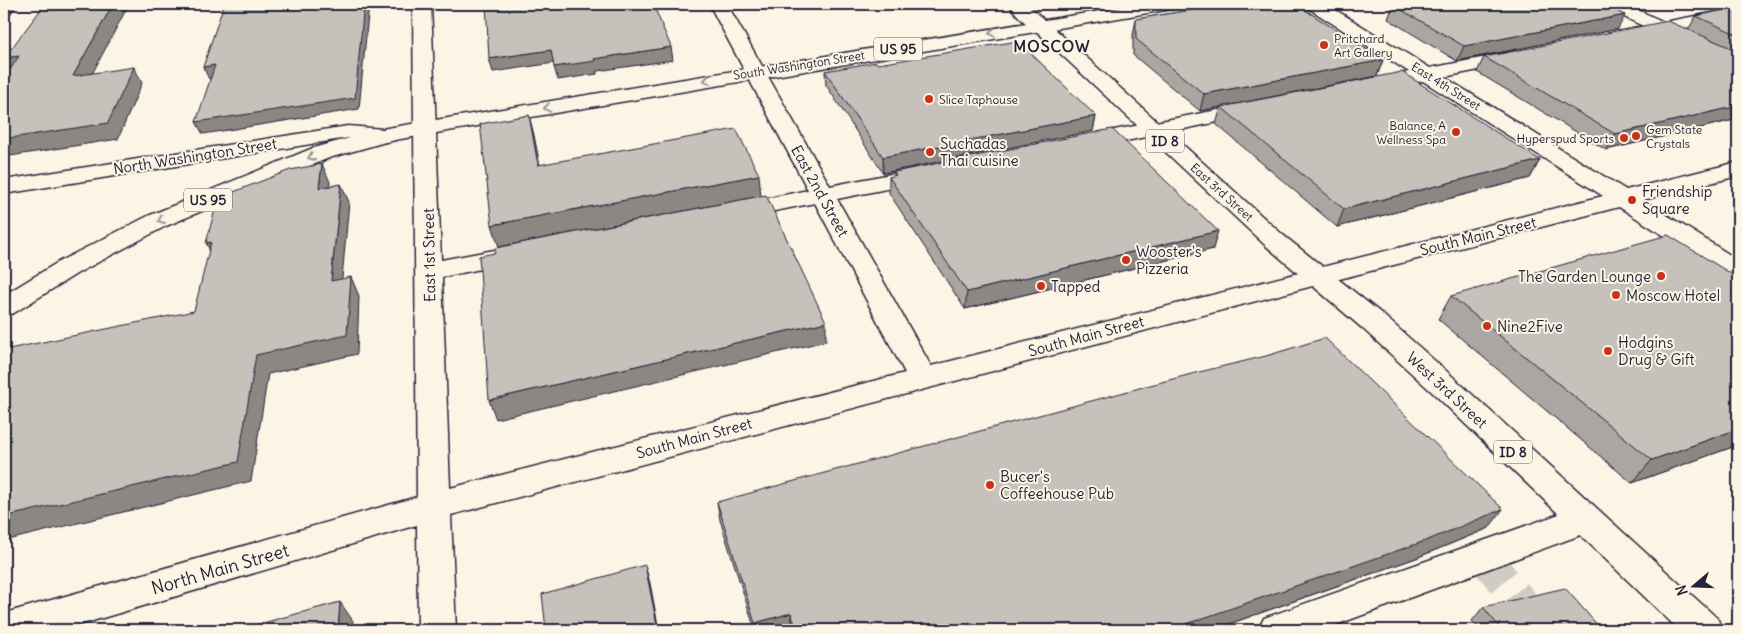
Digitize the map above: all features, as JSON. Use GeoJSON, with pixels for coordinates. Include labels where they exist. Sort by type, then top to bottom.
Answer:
{"type":"FeatureCollection","features":[{"type":"Feature","properties":{"kind":"main road"},"geometry":{"type":"LineString","coordinates":[[4,9],[6,4]]}},
{"type":"Feature","properties":{"kind":"main road","name":"East 1st Street"},"geometry":{"type":"LineString","coordinates":[[422,4],[437,630]]}},
{"type":"Feature","properties":{"kind":"main road","name":"East 2nd Street"},"geometry":{"type":"LineString","coordinates":[[718,4],[923,378]]}},
{"type":"Feature","properties":{"kind":"main road","name":"East 3rd Street"},"geometry":{"type":"LineString","coordinates":[[1018,4],[1274,240],[1318,276]]}},
{"type":"Feature","properties":{"kind":"main road","name":"South Washington Street"},"geometry":{"type":"LineString","coordinates":[[426,128],[1172,4]]}},
{"type":"Feature","properties":{"kind":"main road","name":"East 4th Street"},"geometry":{"type":"LineString","coordinates":[[1314,4],[1428,74],[1622,199]]}},
{"type":"Feature","properties":{"kind":"main road"},"geometry":{"type":"LineString","coordinates":[[1611,4],[1688,40]]}},
{"type":"Feature","properties":{"kind":"main road"},"geometry":{"type":"LineString","coordinates":[[1623,36],[1738,13]]}},
{"type":"Feature","properties":{"kind":"main road"},"geometry":{"type":"LineString","coordinates":[[1352,89],[1535,53]]}},
{"type":"Feature","properties":{"kind":"main road"},"geometry":{"type":"LineString","coordinates":[[1065,146],[1276,104]]}},
{"type":"Feature","properties":{"kind":"main road","name":"US 95"},"geometry":{"type":"LineString","coordinates":[[4,307],[70,267],[157,222],[321,153],[388,135],[426,128]]}},
{"type":"Feature","properties":{"kind":"main road","name":"North Washington Street"},"geometry":{"type":"LineString","coordinates":[[4,187],[348,132],[388,135]]}},
{"type":"Feature","properties":{"kind":"main road","name":"South Main Street"},"geometry":{"type":"LineString","coordinates":[[434,506],[923,378],[1738,169]]}},
{"type":"Feature","properties":{"kind":"main road"},"geometry":{"type":"LineString","coordinates":[[717,215],[948,170]]}},
{"type":"Feature","properties":{"kind":"main road"},"geometry":{"type":"LineString","coordinates":[[1622,199],[1738,271]]}},
{"type":"Feature","properties":{"kind":"main road"},"geometry":{"type":"LineString","coordinates":[[429,271],[535,251]]}},
{"type":"Feature","properties":{"kind":"main road","name":"West 3rd Street"},"geometry":{"type":"LineString","coordinates":[[1318,276],[1421,365],[1704,630]]}},
{"type":"Feature","properties":{"kind":"main road","name":"North Main Street"},"geometry":{"type":"LineString","coordinates":[[5,630],[434,506]]}},
{"type":"Feature","properties":{"kind":"main road"},"geometry":{"type":"LineString","coordinates":[[1277,630],[1585,519]]}},
{"type":"Feature","properties":{"kind":"building"},"geometry":{"type":"Polygon","coordinates":[[[45,4],[113,4],[73,76],[134,67],[108,123],[4,139],[4,79],[19,56],[4,58],[45,4]]]}},
{"type":"Feature","properties":{"kind":"building"},"geometry":{"type":"Polygon","coordinates":[[[224,4],[364,4],[355,98],[196,122],[215,65],[203,67],[224,4]]]}},
{"type":"Feature","properties":{"kind":"building"},"geometry":{"type":"Polygon","coordinates":[[[486,4],[653,4],[671,47],[554,67],[551,50],[489,59],[486,4]]]}},
{"type":"Feature","properties":{"kind":"building"},"geometry":{"type":"Polygon","coordinates":[[[1215,4],[1298,4],[1383,60],[1204,94],[1136,39],[1136,19],[1215,6],[1215,4]]]}},
{"type":"Feature","properties":{"kind":"building"},"geometry":{"type":"Polygon","coordinates":[[[1601,4],[1625,15],[1464,46],[1393,5],[1601,4]]]}},
{"type":"Feature","properties":{"kind":"building"},"geometry":{"type":"Polygon","coordinates":[[[1738,7],[1738,35],[1696,16],[1738,7]]]}},
{"type":"Feature","properties":{"kind":"building"},"geometry":{"type":"Polygon","coordinates":[[[1668,21],[1738,51],[1738,106],[1615,134],[1484,57],[1668,21]]]}},
{"type":"Feature","properties":{"kind":"building"},"geometry":{"type":"Polygon","coordinates":[[[1018,41],[1096,116],[883,157],[825,71],[876,62],[878,64],[1018,41]]]}},
{"type":"Feature","properties":{"kind":"building"},"geometry":{"type":"Polygon","coordinates":[[[1402,72],[1540,160],[1344,209],[1221,107],[1402,72]]]}},
{"type":"Feature","properties":{"kind":"building"},"geometry":{"type":"Polygon","coordinates":[[[529,115],[538,165],[736,129],[759,175],[492,225],[480,124],[529,115]]]}},
{"type":"Feature","properties":{"kind":"building"},"geometry":{"type":"Polygon","coordinates":[[[1112,129],[1218,231],[967,292],[889,177],[896,175],[894,172],[1112,129]]]}},
{"type":"Feature","properties":{"kind":"building"},"geometry":{"type":"Polygon","coordinates":[[[322,164],[319,188],[341,184],[331,281],[351,277],[347,335],[256,355],[238,462],[4,517],[4,350],[194,311],[211,242],[206,243],[218,198],[290,170],[322,164]]]}},
{"type":"Feature","properties":{"kind":"building"},"geometry":{"type":"Polygon","coordinates":[[[766,195],[826,322],[489,400],[479,256],[495,253],[495,248],[766,195]]]}},
{"type":"Feature","properties":{"kind":"building"},"geometry":{"type":"Polygon","coordinates":[[[1668,235],[1738,278],[1738,429],[1652,460],[1451,296],[1668,235]]]}},
{"type":"Feature","properties":{"kind":"building"},"geometry":{"type":"Polygon","coordinates":[[[1325,338],[1503,509],[1428,540],[1169,630],[797,630],[791,613],[755,623],[717,502],[1195,373],[1266,356],[1325,338]]]}},
{"type":"Feature","properties":{"kind":"building"},"geometry":{"type":"Polygon","coordinates":[[[645,565],[658,630],[546,630],[542,594],[645,565]]]}},
{"type":"Feature","properties":{"kind":"building"},"geometry":{"type":"Polygon","coordinates":[[[1565,588],[1600,628],[1590,630],[1502,630],[1483,607],[1565,588]]]}},
{"type":"Feature","properties":{"kind":"building"},"geometry":{"type":"Polygon","coordinates":[[[340,602],[338,630],[237,630],[340,602]]]}},
{"type":"Feature","properties":{"kind":"tunnel"},"geometry":{"type":"LineString","coordinates":[[1483,556],[1544,630]]}},
{"type":"Feature","properties":{"kind":"place","name":"Pritchard Art Gallery"},"geometry":{"type":"Point","coordinates":[1324,45]}},
{"type":"Feature","properties":{"kind":"place","name":"Slice Taphouse"},"geometry":{"type":"Point","coordinates":[929,99]}},
{"type":"Feature","properties":{"kind":"place","name":"Balance, A Wellness Spa"},"geometry":{"type":"Point","coordinates":[1456,132]}},
{"type":"Feature","properties":{"kind":"place","name":"Gem State Crystals"},"geometry":{"type":"Point","coordinates":[1636,136]}},
{"type":"Feature","properties":{"kind":"place","name":"Hyperspud Sports"},"geometry":{"type":"Point","coordinates":[1624,138]}},
{"type":"Feature","properties":{"kind":"place","name":"Suchadas Thai cuisine"},"geometry":{"type":"Point","coordinates":[930,152]}},
{"type":"Feature","properties":{"kind":"place","name":"Friendship Square"},"geometry":{"type":"Point","coordinates":[1632,200]}},
{"type":"Feature","properties":{"kind":"place","name":"Wooster's Pizzeria"},"geometry":{"type":"Point","coordinates":[1126,260]}},
{"type":"Feature","properties":{"kind":"place","name":"The Garden Lounge"},"geometry":{"type":"Point","coordinates":[1661,276]}},
{"type":"Feature","properties":{"kind":"place","name":"Tapped"},"geometry":{"type":"Point","coordinates":[1041,286]}},
{"type":"Feature","properties":{"kind":"place","name":"Moscow Hotel"},"geometry":{"type":"Point","coordinates":[1616,295]}},
{"type":"Feature","properties":{"kind":"place","name":"Nine2Five"},"geometry":{"type":"Point","coordinates":[1487,326]}},
{"type":"Feature","properties":{"kind":"place","name":"Hodgins Drug & Gift"},"geometry":{"type":"Point","coordinates":[1608,351]}},
{"type":"Feature","properties":{"kind":"place","name":"Bucer's Coffeehouse Pub"},"geometry":{"type":"Point","coordinates":[990,485]}},
{"type":"Feature","properties":{"kind":"district","name":"MOSCOW"},"geometry":{"type":"Point","coordinates":[1052,46]}}]}
